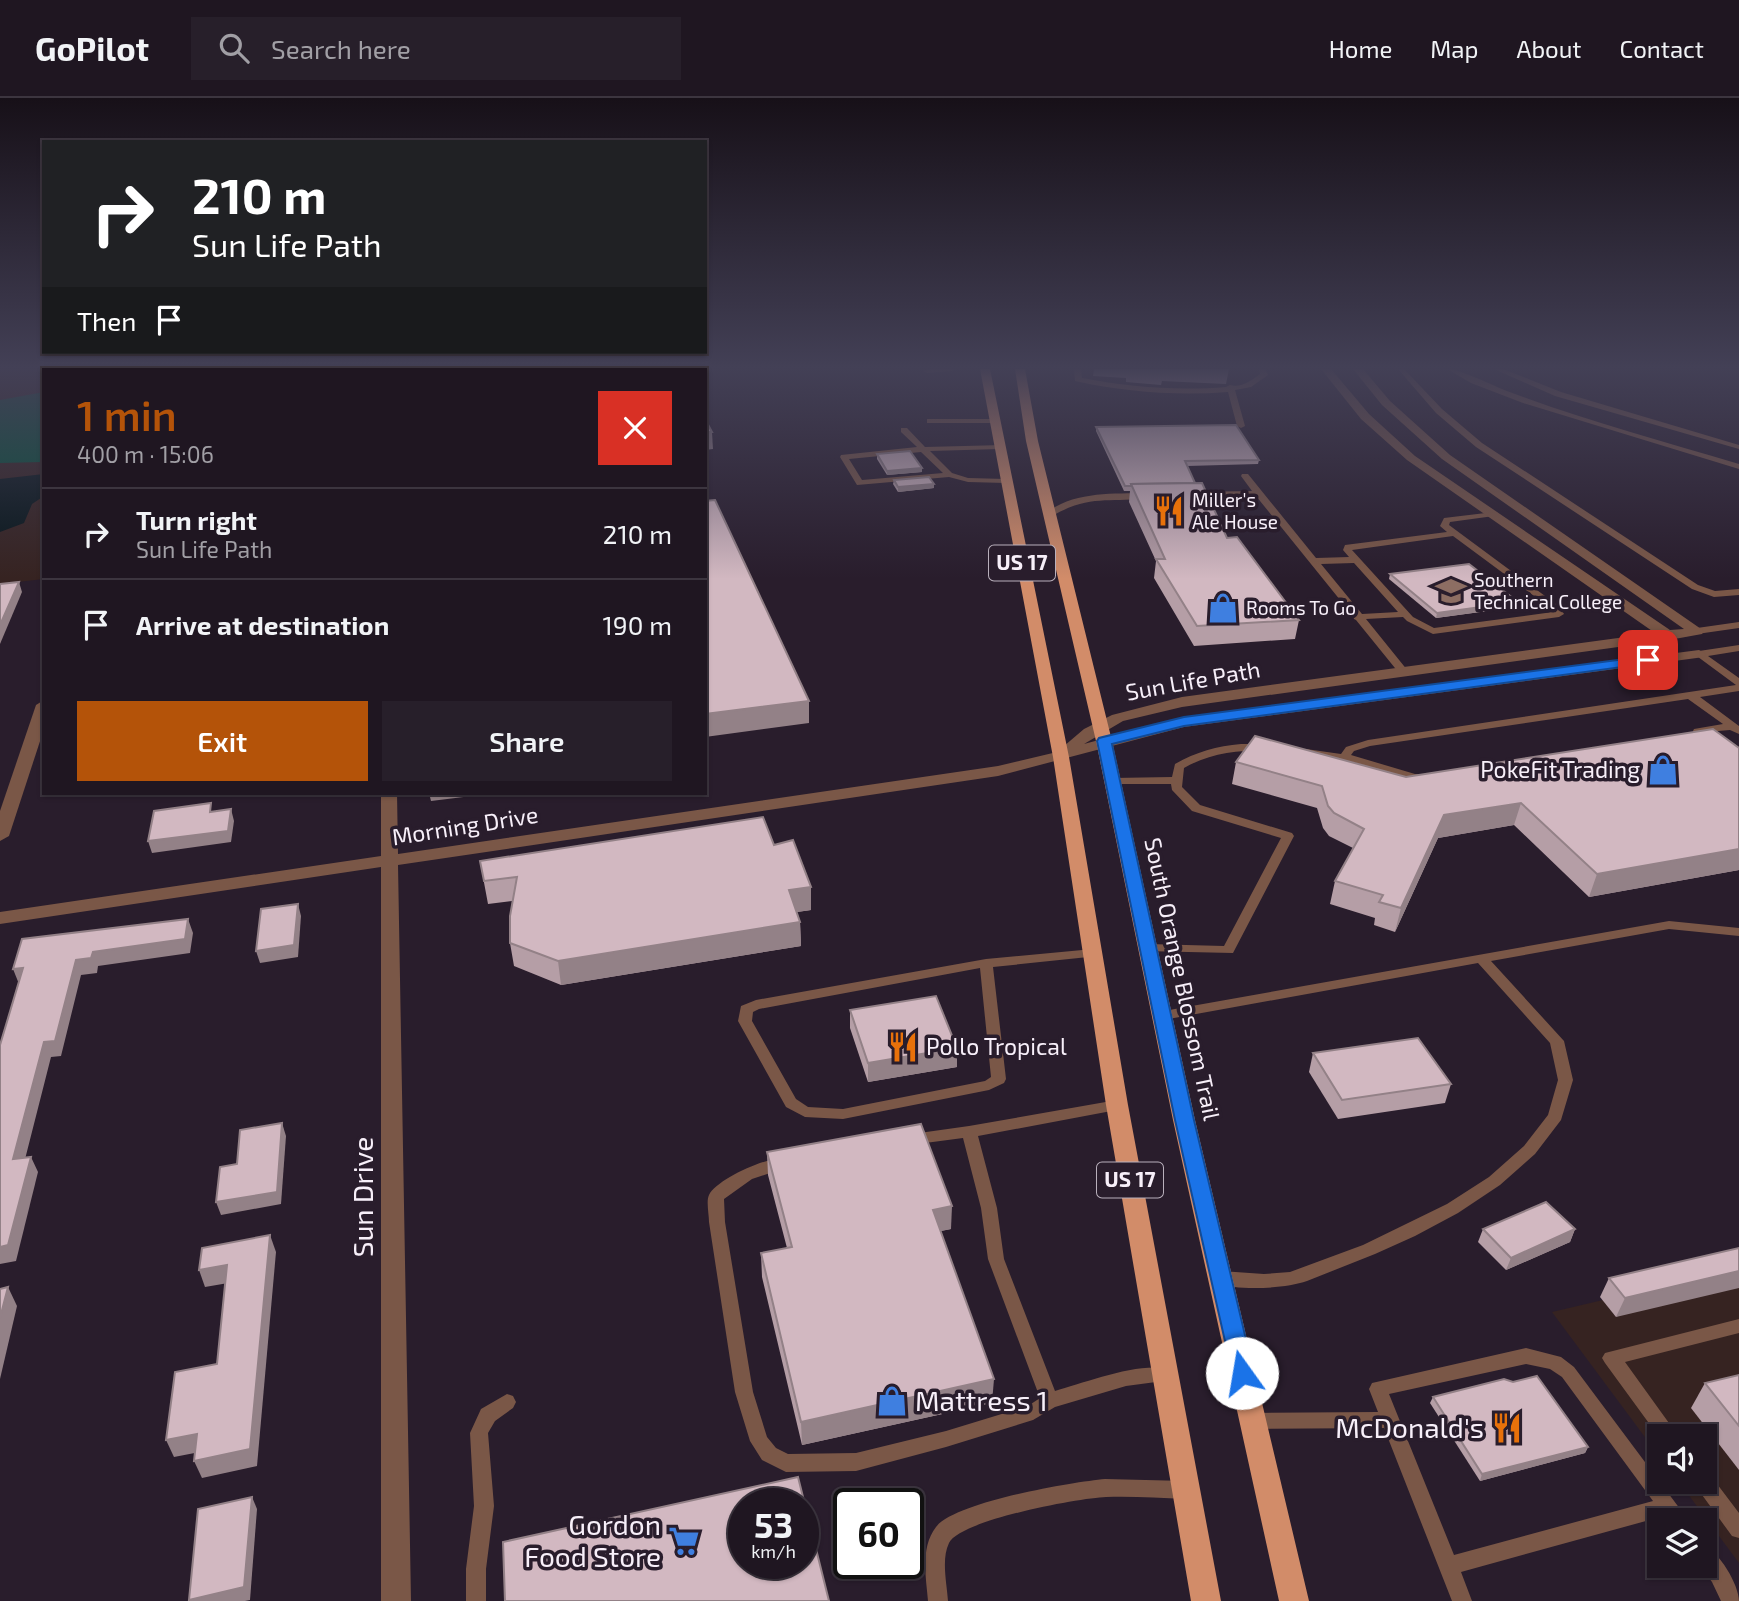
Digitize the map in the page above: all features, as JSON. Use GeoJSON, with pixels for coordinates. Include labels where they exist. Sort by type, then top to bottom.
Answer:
{"type":"FeatureCollection","features":[{"type":"Feature","properties":{"kind":"main road","name":"US 17"},"geometry":{"type":"LineString","coordinates":[[998,439],[1060,757],[1117,1105],[1206,1601]]}},
{"type":"Feature","properties":{"kind":"main road","name":"South Orange Blossom Trail"},"geometry":{"type":"LineString","coordinates":[[1032,439],[1113,781],[1294,1601]]}},
{"type":"Feature","properties":{"kind":"street"},"geometry":{"type":"LineString","coordinates":[[1389,439],[1427,470],[1665,635],[1699,654]]}},
{"type":"Feature","properties":{"kind":"street"},"geometry":{"type":"LineString","coordinates":[[1426,439],[1446,457],[1697,631],[1699,654]]}},
{"type":"Feature","properties":{"kind":"street","name":"Sun Life Path"},"geometry":{"type":"LineString","coordinates":[[1060,757],[1102,733],[1182,702],[1697,631]]}},
{"type":"Feature","properties":{"kind":"street","name":"Sun Life Path"},"geometry":{"type":"LineString","coordinates":[[1102,733],[1418,689],[1699,654]]}},
{"type":"Feature","properties":{"kind":"street"},"geometry":{"type":"LineString","coordinates":[[1403,671],[1418,689]]}},
{"type":"Feature","properties":{"kind":"street"},"geometry":{"type":"LineString","coordinates":[[0,836],[42,711]]}},
{"type":"Feature","properties":{"kind":"street","name":"Morning Drive"},"geometry":{"type":"LineString","coordinates":[[0,918],[998,771],[1060,757]]}},
{"type":"Feature","properties":{"kind":"street","name":"Sun Drive"},"geometry":{"type":"LineString","coordinates":[[389,795],[396,1601]]}},
{"type":"Feature","properties":{"kind":"lane"},"geometry":{"type":"LineString","coordinates":[[913,439],[949,475]]}},
{"type":"Feature","properties":{"kind":"lane"},"geometry":{"type":"LineString","coordinates":[[1474,439],[1498,458],[1695,587],[1714,594],[1739,592]]}},
{"type":"Feature","properties":{"kind":"lane"},"geometry":{"type":"LineString","coordinates":[[1646,439],[1739,467]]}},
{"type":"Feature","properties":{"kind":"lane"},"geometry":{"type":"LineString","coordinates":[[1712,439],[1739,447]]}},
{"type":"Feature","properties":{"kind":"lane"},"geometry":{"type":"LineString","coordinates":[[1000,447],[923,449],[844,457],[860,482],[949,475],[968,481],[1006,481]]}},
{"type":"Feature","properties":{"kind":"lane"},"geometry":{"type":"LineString","coordinates":[[1245,476],[1403,671]]}},
{"type":"Feature","properties":{"kind":"lane"},"geometry":{"type":"LineString","coordinates":[[1178,495],[1257,493]]}},
{"type":"Feature","properties":{"kind":"lane"},"geometry":{"type":"LineString","coordinates":[[1049,514],[1068,502],[1098,497],[1151,496]]}},
{"type":"Feature","properties":{"kind":"lane"},"geometry":{"type":"LineString","coordinates":[[1452,534],[1348,547],[1355,560],[1405,614],[1433,631],[1559,614],[1557,609],[1444,526],[1447,520],[1491,514]]}},
{"type":"Feature","properties":{"kind":"lane"},"geometry":{"type":"LineString","coordinates":[[1313,561],[1355,560]]}},
{"type":"Feature","properties":{"kind":"lane"},"geometry":{"type":"LineString","coordinates":[[1357,617],[1405,614]]}},
{"type":"Feature","properties":{"kind":"lane"},"geometry":{"type":"LineString","coordinates":[[1697,631],[1739,625]]}},
{"type":"Feature","properties":{"kind":"lane"},"geometry":{"type":"LineString","coordinates":[[1699,654],[1739,648]]}},
{"type":"Feature","properties":{"kind":"lane"},"geometry":{"type":"LineString","coordinates":[[1699,654],[1737,681]]}},
{"type":"Feature","properties":{"kind":"lane"},"geometry":{"type":"LineString","coordinates":[[1344,758],[1350,749],[1368,743],[1690,695],[1737,681]]}},
{"type":"Feature","properties":{"kind":"lane"},"geometry":{"type":"LineString","coordinates":[[1690,695],[1735,729]]}},
{"type":"Feature","properties":{"kind":"lane"},"geometry":{"type":"LineString","coordinates":[[1692,732],[1735,729]]}},
{"type":"Feature","properties":{"kind":"lane"},"geometry":{"type":"LineString","coordinates":[[1148,948],[1228,950],[1288,835],[1196,807],[1176,788],[1179,766],[1201,754],[1241,747],[1275,748]]}},
{"type":"Feature","properties":{"kind":"lane"},"geometry":{"type":"LineString","coordinates":[[1289,750],[1344,758],[1414,777],[1440,773]]}},
{"type":"Feature","properties":{"kind":"lane"},"geometry":{"type":"LineString","coordinates":[[1113,781],[1177,780]]}},
{"type":"Feature","properties":{"kind":"lane"},"geometry":{"type":"LineString","coordinates":[[1163,1016],[1669,925],[1739,932]]}},
{"type":"Feature","properties":{"kind":"lane"},"geometry":{"type":"LineString","coordinates":[[986,963],[999,1079],[989,1085],[842,1114],[805,1112],[791,1103],[745,1021],[746,1009],[756,1005],[986,963],[1065,953],[1093,953]]}},
{"type":"Feature","properties":{"kind":"lane"},"geometry":{"type":"LineString","coordinates":[[1221,1278],[1289,1279],[1396,1239],[1491,1185],[1541,1136],[1560,1107],[1565,1078],[1564,1056],[1557,1041],[1481,958]]}},
{"type":"Feature","properties":{"kind":"lane"},"geometry":{"type":"LineString","coordinates":[[892,1141],[969,1132],[1117,1105]]}},
{"type":"Feature","properties":{"kind":"lane"},"geometry":{"type":"LineString","coordinates":[[969,1132],[989,1208],[996,1259],[1051,1401]]}},
{"type":"Feature","properties":{"kind":"lane"},"geometry":{"type":"LineString","coordinates":[[800,1159],[760,1168],[726,1187],[716,1197],[717,1222],[744,1392],[759,1441],[769,1454],[786,1463],[856,1462],[946,1439],[1033,1412],[1051,1401],[1126,1378],[1165,1375]]}},
{"type":"Feature","properties":{"kind":"lane"},"geometry":{"type":"LineString","coordinates":[[1660,1424],[1611,1358],[1739,1326]]}},
{"type":"Feature","properties":{"kind":"lane"},"geometry":{"type":"LineString","coordinates":[[1462,1601],[1378,1389],[1527,1356],[1555,1362],[1568,1372],[1669,1508]]}},
{"type":"Feature","properties":{"kind":"lane"},"geometry":{"type":"LineString","coordinates":[[476,1601],[476,1569],[484,1506],[479,1433],[488,1415],[507,1402]]}},
{"type":"Feature","properties":{"kind":"lane"},"geometry":{"type":"LineString","coordinates":[[1253,1421],[1390,1420]]}},
{"type":"Feature","properties":{"kind":"lane"},"geometry":{"type":"LineString","coordinates":[[938,1601],[939,1542],[953,1524],[1078,1491],[1113,1488],[1186,1490]]}},
{"type":"Feature","properties":{"kind":"lane"},"geometry":{"type":"LineString","coordinates":[[1713,1494],[1739,1529]]}},
{"type":"Feature","properties":{"kind":"lane"},"geometry":{"type":"LineString","coordinates":[[1448,1566],[1647,1520]]}},
{"type":"Feature","properties":{"kind":"lane"},"geometry":{"type":"LineString","coordinates":[[1717,1572],[1732,1601]]}},
{"type":"Feature","properties":{"kind":"shaded area"},"geometry":{"type":"Polygon","coordinates":[[[0,439],[42,439],[42,579],[0,584],[0,439]]]}},
{"type":"Feature","properties":{"kind":"shaded area"},"geometry":{"type":"Polygon","coordinates":[[[42,474],[42,497],[32,504],[24,523],[0,532],[0,479],[42,474]]]}},
{"type":"Feature","properties":{"kind":"shaded area"},"geometry":{"type":"Polygon","coordinates":[[[1739,1268],[1739,1563],[1717,1533],[1717,1508],[1698,1508],[1688,1494],[1717,1494],[1717,1424],[1647,1424],[1647,1440],[1552,1312],[1739,1268]]]}},
{"type":"Feature","properties":{"kind":"green space"},"geometry":{"type":"Polygon","coordinates":[[[0,439],[42,439],[42,462],[0,463],[0,439]]]}},
{"type":"Feature","properties":{"kind":"building"},"geometry":{"type":"Polygon","coordinates":[[[1102,439],[1245,439],[1259,460],[1185,461],[1195,483],[1125,486],[1102,439]]]}},
{"type":"Feature","properties":{"kind":"building"},"geometry":{"type":"Polygon","coordinates":[[[910,451],[922,468],[887,471],[877,454],[910,451]]]}},
{"type":"Feature","properties":{"kind":"building"},"geometry":{"type":"Polygon","coordinates":[[[929,477],[934,484],[898,487],[894,480],[929,477]]]}},
{"type":"Feature","properties":{"kind":"building"},"geometry":{"type":"Polygon","coordinates":[[[1202,483],[1227,538],[1237,537],[1299,620],[1197,626],[1156,559],[1165,559],[1131,484],[1202,483]]]}},
{"type":"Feature","properties":{"kind":"building"},"geometry":{"type":"Polygon","coordinates":[[[715,500],[809,701],[707,714],[707,501],[715,500]]]}},
{"type":"Feature","properties":{"kind":"building"},"geometry":{"type":"Polygon","coordinates":[[[1469,564],[1518,602],[1437,613],[1390,574],[1469,564]]]}},
{"type":"Feature","properties":{"kind":"building"},"geometry":{"type":"Polygon","coordinates":[[[19,582],[0,625],[0,584],[19,582]]]}},
{"type":"Feature","properties":{"kind":"building"},"geometry":{"type":"Polygon","coordinates":[[[1713,729],[1739,748],[1739,849],[1597,874],[1521,803],[1444,815],[1401,908],[1379,902],[1383,895],[1335,881],[1364,829],[1334,813],[1328,806],[1322,786],[1236,762],[1255,736],[1406,777],[1713,729]]]}},
{"type":"Feature","properties":{"kind":"building"},"geometry":{"type":"Polygon","coordinates":[[[211,803],[210,812],[231,809],[228,831],[148,841],[154,811],[211,803]]]}},
{"type":"Feature","properties":{"kind":"building"},"geometry":{"type":"Polygon","coordinates":[[[763,817],[774,845],[793,840],[811,887],[789,890],[800,922],[558,961],[510,943],[510,916],[517,877],[484,881],[480,861],[763,817]]]}},
{"type":"Feature","properties":{"kind":"building"},"geometry":{"type":"Polygon","coordinates":[[[298,904],[294,945],[256,951],[261,909],[298,904]]]}},
{"type":"Feature","properties":{"kind":"building"},"geometry":{"type":"Polygon","coordinates":[[[188,919],[185,939],[93,952],[91,958],[76,960],[55,1041],[44,1042],[13,1159],[31,1157],[8,1245],[0,1247],[0,1045],[23,968],[13,969],[22,939],[188,919]]]}},
{"type":"Feature","properties":{"kind":"building","name":"Pollo Tropical"},"geometry":{"type":"Polygon","coordinates":[[[936,996],[957,1048],[868,1063],[850,1010],[936,996]]]}},
{"type":"Feature","properties":{"kind":"building"},"geometry":{"type":"Polygon","coordinates":[[[1418,1038],[1451,1084],[1342,1100],[1313,1053],[1418,1038]]]}},
{"type":"Feature","properties":{"kind":"building"},"geometry":{"type":"Polygon","coordinates":[[[282,1123],[277,1192],[216,1202],[220,1167],[237,1164],[240,1130],[282,1123]]]}},
{"type":"Feature","properties":{"kind":"building"},"geometry":{"type":"Polygon","coordinates":[[[921,1124],[952,1206],[933,1210],[994,1379],[801,1422],[761,1253],[792,1247],[767,1152],[921,1124]]]}},
{"type":"Feature","properties":{"kind":"building"},"geometry":{"type":"Polygon","coordinates":[[[1546,1202],[1575,1229],[1511,1258],[1483,1229],[1546,1202]]]}},
{"type":"Feature","properties":{"kind":"building"},"geometry":{"type":"Polygon","coordinates":[[[270,1235],[250,1449],[194,1461],[197,1434],[166,1440],[175,1372],[217,1364],[227,1265],[199,1270],[202,1248],[270,1235]]]}},
{"type":"Feature","properties":{"kind":"building"},"geometry":{"type":"Polygon","coordinates":[[[1739,1248],[1739,1271],[1625,1298],[1609,1278],[1739,1248]]]}},
{"type":"Feature","properties":{"kind":"building"},"geometry":{"type":"Polygon","coordinates":[[[8,1287],[0,1318],[0,1289],[8,1287]]]}},
{"type":"Feature","properties":{"kind":"building"},"geometry":{"type":"Polygon","coordinates":[[[1739,1375],[1739,1426],[1705,1383],[1739,1375]]]}},
{"type":"Feature","properties":{"kind":"building","name":"McDonald's"},"geometry":{"type":"Polygon","coordinates":[[[1537,1376],[1588,1447],[1482,1474],[1433,1397],[1504,1379],[1513,1382],[1537,1376]]]}},
{"type":"Feature","properties":{"kind":"building","name":"Gordon Food Store"},"geometry":{"type":"Polygon","coordinates":[[[798,1477],[801,1488],[748,1488],[798,1477]]]}},
{"type":"Feature","properties":{"kind":"building","name":"Gordon Food Store"},"geometry":{"type":"Polygon","coordinates":[[[728,1492],[728,1579],[819,1579],[819,1561],[829,1601],[505,1601],[503,1542],[728,1492]]]}},
{"type":"Feature","properties":{"kind":"building"},"geometry":{"type":"Polygon","coordinates":[[[252,1497],[244,1587],[189,1600],[198,1509],[252,1497]]]}},
{"type":"Feature","properties":{"kind":"place","name":"Miller's Ale House"},"geometry":{"type":"Point","coordinates":[1169,511]}},
{"type":"Feature","properties":{"kind":"place","name":"Southern Technical College"},"geometry":{"type":"Point","coordinates":[1451,591]}},
{"type":"Feature","properties":{"kind":"place","name":"Rooms To Go"},"geometry":{"type":"Point","coordinates":[1223,608]}},
{"type":"Feature","properties":{"kind":"place","name":"PokeFit Trading"},"geometry":{"type":"Point","coordinates":[1663,770]}},
{"type":"Feature","properties":{"kind":"place","name":"Pollo Tropical"},"geometry":{"type":"Point","coordinates":[903,1047]}},
{"type":"Feature","properties":{"kind":"place","name":"Mattress 1"},"geometry":{"type":"Point","coordinates":[892,1401]}},
{"type":"Feature","properties":{"kind":"place","name":"McDonald's"},"geometry":{"type":"Point","coordinates":[1507,1428]}},
{"type":"Feature","properties":{"kind":"place","name":"Gordon Food Store"},"geometry":{"type":"Point","coordinates":[684,1541]}},
{"type":"Feature","properties":{"kind":"route"},"geometry":{"type":"LineString","coordinates":[[1242,1373],[1184,1120],[1104,741],[1184,722],[1648,660]]}}]}
